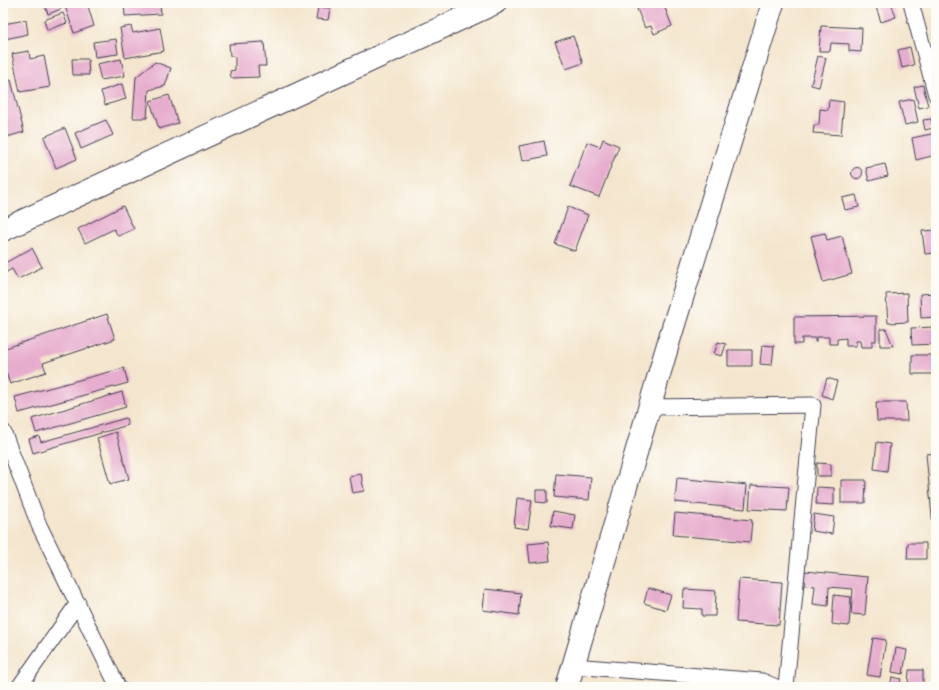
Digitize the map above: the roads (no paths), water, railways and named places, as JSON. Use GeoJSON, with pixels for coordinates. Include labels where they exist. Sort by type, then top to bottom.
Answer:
{"type":"FeatureCollection","features":[{"type":"Feature","properties":{"kind":"main road"},"geometry":{"type":"LineString","coordinates":[[3,230],[495,3]]}},
{"type":"Feature","properties":{"kind":"main road"},"geometry":{"type":"LineString","coordinates":[[567,687],[649,407],[773,3]]}},
{"type":"Feature","properties":{"kind":"street"},"geometry":{"type":"LineString","coordinates":[[912,3],[936,95]]}},
{"type":"Feature","properties":{"kind":"street"},"geometry":{"type":"LineString","coordinates":[[649,407],[813,405],[786,687]]}},
{"type":"Feature","properties":{"kind":"street"},"geometry":{"type":"LineString","coordinates":[[3,431],[39,525],[118,687]]}},
{"type":"Feature","properties":{"kind":"street"},"geometry":{"type":"LineString","coordinates":[[19,687],[78,603]]}},
{"type":"Feature","properties":{"kind":"street"},"geometry":{"type":"LineString","coordinates":[[573,666],[762,681],[776,687]]}}]}
